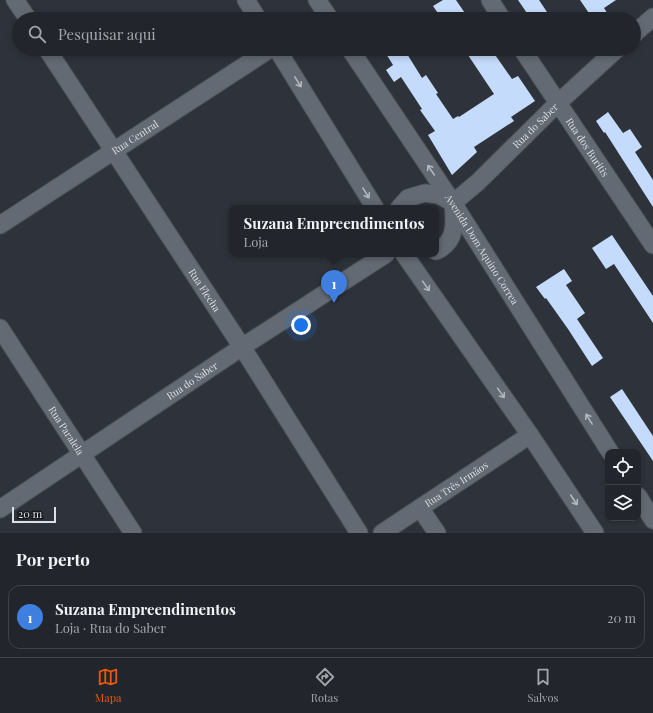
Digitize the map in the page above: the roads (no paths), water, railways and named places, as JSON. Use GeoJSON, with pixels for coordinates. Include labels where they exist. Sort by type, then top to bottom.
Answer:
{"type":"FeatureCollection","features":[{"type":"Feature","properties":{"kind":"street"},"geometry":{"type":"LineString","coordinates":[[15,0],[23,12]]}},
{"type":"Feature","properties":{"kind":"street"},"geometry":{"type":"LineString","coordinates":[[246,0],[254,12]]}},
{"type":"Feature","properties":{"kind":"street"},"geometry":{"type":"LineString","coordinates":[[317,0],[325,12]]}},
{"type":"Feature","properties":{"kind":"street"},"geometry":{"type":"LineString","coordinates":[[490,0],[498,12]]}},
{"type":"Feature","properties":{"kind":"street"},"geometry":{"type":"LineString","coordinates":[[641,28],[653,17]]}},
{"type":"Feature","properties":{"kind":"street","name":"Rua Flecha"},"geometry":{"type":"LineString","coordinates":[[52,56],[242,347],[359,533]]}},
{"type":"Feature","properties":{"kind":"street","name":"Rua Central"},"geometry":{"type":"LineString","coordinates":[[0,225],[259,56]]}},
{"type":"Feature","properties":{"kind":"street"},"geometry":{"type":"LineString","coordinates":[[281,56],[373,205]]}},
{"type":"Feature","properties":{"kind":"street","name":"Avenida Dom Aquino Correa"},"geometry":{"type":"LineString","coordinates":[[355,56],[453,203],[608,449]]}},
{"type":"Feature","properties":{"kind":"street","name":"Rua dos Buritis"},"geometry":{"type":"LineString","coordinates":[[527,56],[653,245]]}},
{"type":"Feature","properties":{"kind":"street","name":"Rua do Saber"},"geometry":{"type":"LineString","coordinates":[[453,203],[478,182],[558,103],[609,56]]}},
{"type":"Feature","properties":{"kind":"street"},"geometry":{"type":"LineString","coordinates":[[401,205],[408,198],[425,193],[439,195],[453,203],[454,222],[452,238],[443,248],[439,250]]}},
{"type":"Feature","properties":{"kind":"street","name":"Rua do Saber"},"geometry":{"type":"LineString","coordinates":[[0,509],[242,347],[381,257]]}},
{"type":"Feature","properties":{"kind":"street"},"geometry":{"type":"LineString","coordinates":[[406,257],[530,434],[595,533]]}},
{"type":"Feature","properties":{"kind":"street","name":"Rua Paralela"},"geometry":{"type":"LineString","coordinates":[[0,328],[133,533]]}},
{"type":"Feature","properties":{"kind":"street","name":"Rua Três Irmãos"},"geometry":{"type":"LineString","coordinates":[[382,533],[530,434]]}},
{"type":"Feature","properties":{"kind":"street"},"geometry":{"type":"LineString","coordinates":[[641,500],[652,516]]}},
{"type":"Feature","properties":{"kind":"street"},"geometry":{"type":"LineString","coordinates":[[420,508],[437,533]]}},
{"type":"Feature","properties":{"kind":"place","name":"Suzana Empreendimentos"},"geometry":{"type":"Point","coordinates":[334,303]}}]}
